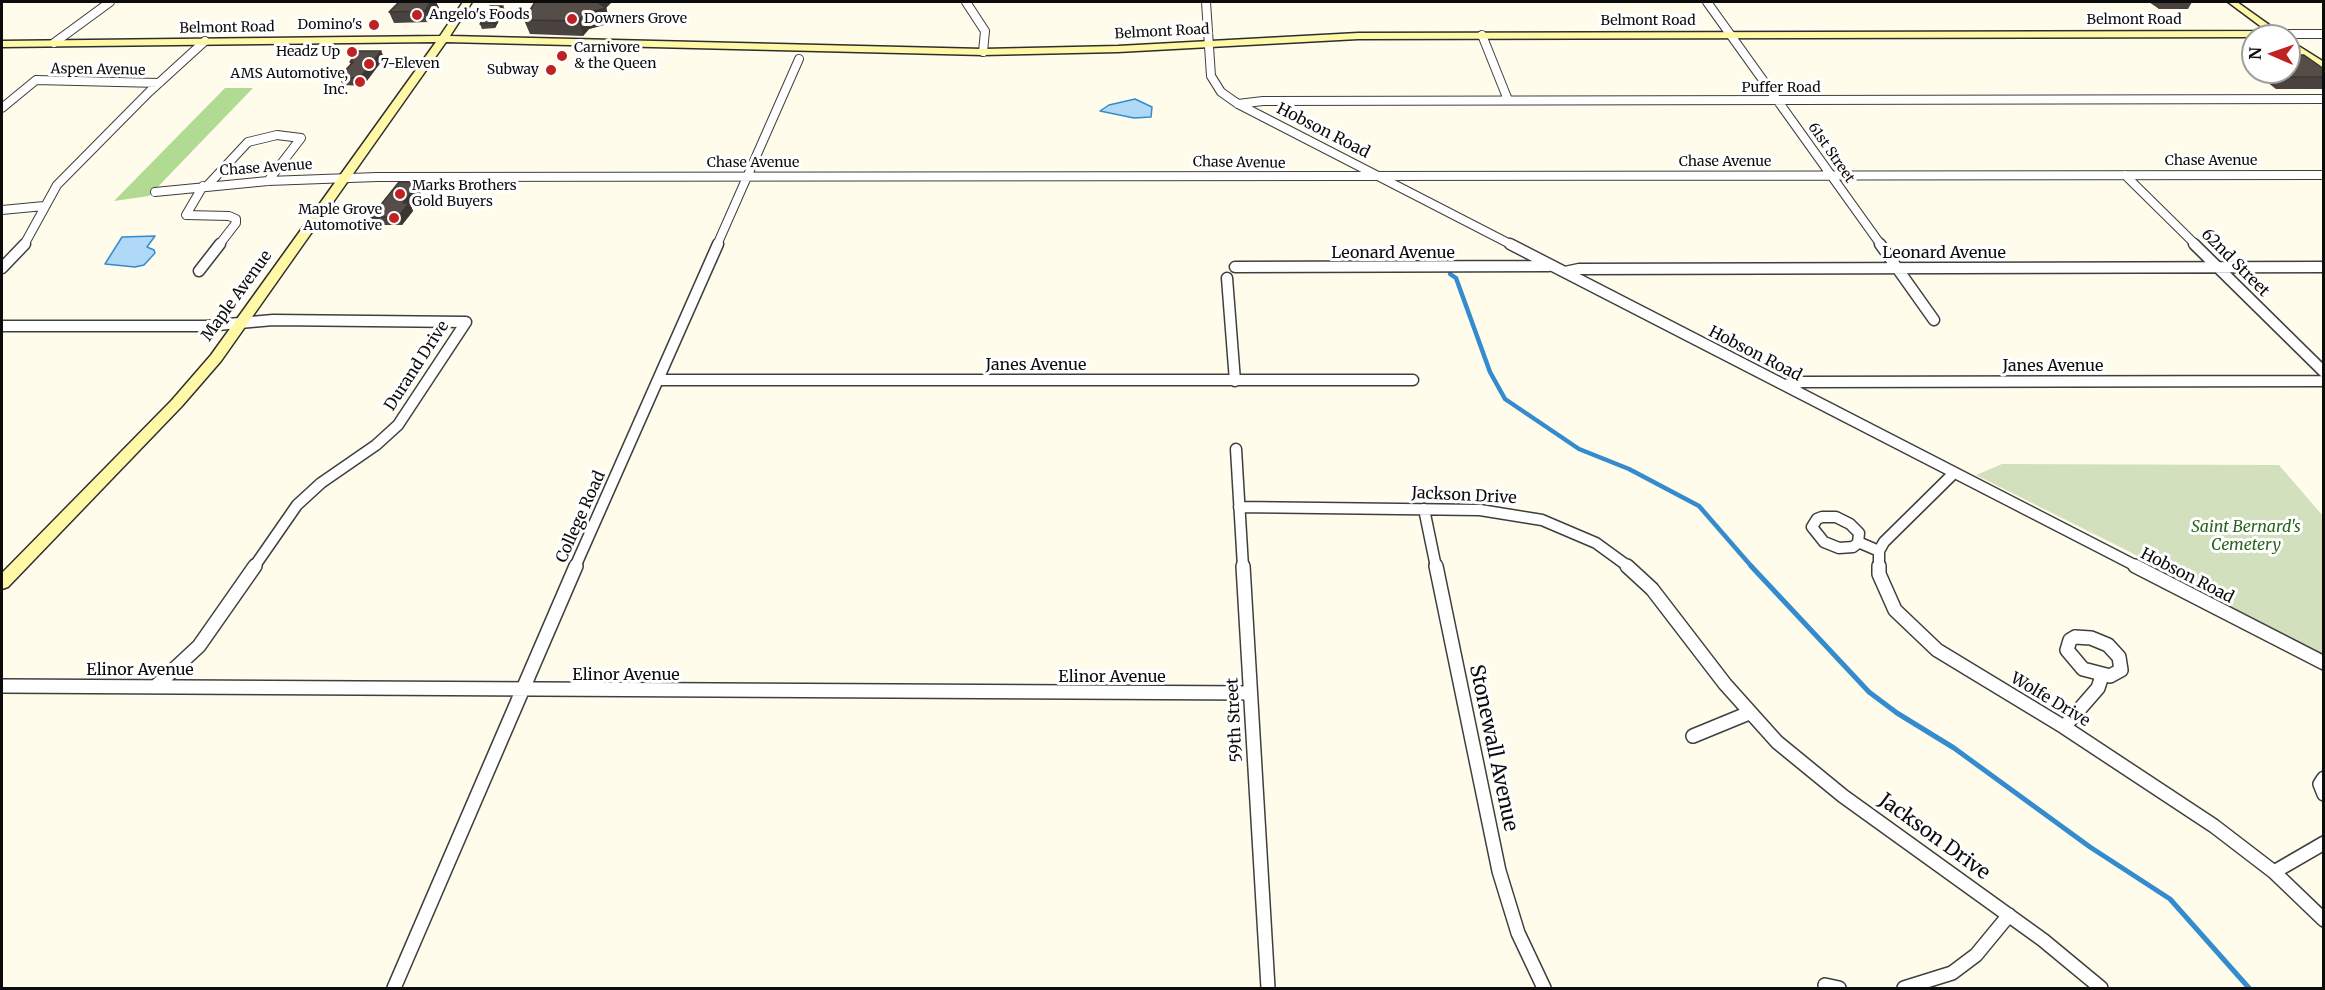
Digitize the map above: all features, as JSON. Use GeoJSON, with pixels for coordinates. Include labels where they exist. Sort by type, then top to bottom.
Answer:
{"type":"FeatureCollection","features":[{"type":"Feature","properties":{"kind":"main road","name":"Maple Avenue"},"geometry":{"type":"LineString","coordinates":[[2,583],[177,403],[241,323],[444,39],[467,2]]}},
{"type":"Feature","properties":{"kind":"main road"},"geometry":{"type":"LineString","coordinates":[[2232,2],[2263,24]]}},
{"type":"Feature","properties":{"kind":"main road","name":"Belmont Road"},"geometry":{"type":"LineString","coordinates":[[2,44],[444,39],[983,52],[1306,37],[1731,34],[2241,35]]}},
{"type":"Feature","properties":{"kind":"main road"},"geometry":{"type":"LineString","coordinates":[[2301,51],[2324,67]]}},
{"type":"Feature","properties":{"kind":"street"},"geometry":{"type":"LineString","coordinates":[[54,44],[110,2]]}},
{"type":"Feature","properties":{"kind":"street"},"geometry":{"type":"LineString","coordinates":[[966,2],[986,32],[983,52]]}},
{"type":"Feature","properties":{"kind":"street"},"geometry":{"type":"LineString","coordinates":[[1206,2],[1208,43]]}},
{"type":"Feature","properties":{"kind":"street","name":"61st Street"},"geometry":{"type":"LineString","coordinates":[[1707,2],[1934,320]]}},
{"type":"Feature","properties":{"kind":"street","name":"Belmont Road"},"geometry":{"type":"LineString","coordinates":[[2301,34],[2324,34]]}},
{"type":"Feature","properties":{"kind":"street"},"geometry":{"type":"LineString","coordinates":[[1482,35],[1508,100]]}},
{"type":"Feature","properties":{"kind":"street"},"geometry":{"type":"LineString","coordinates":[[2,268],[27,242],[57,185],[159,83],[205,41]]}},
{"type":"Feature","properties":{"kind":"street","name":"Hobson Road"},"geometry":{"type":"LineString","coordinates":[[1208,43],[1209,68],[1215,83],[1238,104],[2324,663]]}},
{"type":"Feature","properties":{"kind":"street","name":"College Road"},"geometry":{"type":"LineString","coordinates":[[394,988],[521,691],[799,59]]}},
{"type":"Feature","properties":{"kind":"street","name":"Aspen Avenue"},"geometry":{"type":"LineString","coordinates":[[2,108],[36,80],[159,83]]}},
{"type":"Feature","properties":{"kind":"street","name":"Puffer Road"},"geometry":{"type":"LineString","coordinates":[[1238,104],[1263,101],[2324,99]]}},
{"type":"Feature","properties":{"kind":"street"},"geometry":{"type":"LineString","coordinates":[[199,271],[236,223],[236,219],[229,216],[186,215],[188,208],[205,186],[248,142],[280,135],[299,136],[302,140],[268,181]]}},
{"type":"Feature","properties":{"kind":"street","name":"62nd Street"},"geometry":{"type":"LineString","coordinates":[[2125,175],[2324,372]]}},
{"type":"Feature","properties":{"kind":"street","name":"Chase Avenue"},"geometry":{"type":"LineString","coordinates":[[155,192],[268,181],[346,177],[2324,175]]}},
{"type":"Feature","properties":{"kind":"street"},"geometry":{"type":"LineString","coordinates":[[2,210],[44,206]]}},
{"type":"Feature","properties":{"kind":"street","name":"Leonard Avenue"},"geometry":{"type":"LineString","coordinates":[[1235,267],[1552,266]]}},
{"type":"Feature","properties":{"kind":"street","name":"Leonard Avenue"},"geometry":{"type":"LineString","coordinates":[[1565,272],[1579,269],[2324,267]]}},
{"type":"Feature","properties":{"kind":"street"},"geometry":{"type":"LineString","coordinates":[[1227,278],[1235,381]]}},
{"type":"Feature","properties":{"kind":"street","name":"Durand Drive"},"geometry":{"type":"LineString","coordinates":[[2,326],[195,326],[273,320],[466,321],[398,425],[376,445],[308,494],[284,521],[199,646],[156,687]]}},
{"type":"Feature","properties":{"kind":"street","name":"Janes Avenue"},"geometry":{"type":"LineString","coordinates":[[659,380],[1413,380]]}},
{"type":"Feature","properties":{"kind":"street","name":"Janes Avenue"},"geometry":{"type":"LineString","coordinates":[[1783,385],[1813,382],[2324,381]]}},
{"type":"Feature","properties":{"kind":"street","name":"59th Street"},"geometry":{"type":"LineString","coordinates":[[1236,449],[1268,988]]}},
{"type":"Feature","properties":{"kind":"street"},"geometry":{"type":"LineString","coordinates":[[1858,542],[1879,551],[1884,542],[1953,474]]}},
{"type":"Feature","properties":{"kind":"street","name":"Jackson Drive"},"geometry":{"type":"LineString","coordinates":[[1239,507],[1480,510],[1520,515],[1565,528],[1596,543],[1618,557],[1652,589],[1749,713],[1777,742],[1843,796],[2009,915],[2075,965],[2101,988]]}},
{"type":"Feature","properties":{"kind":"street","name":"Stonewall Avenue"},"geometry":{"type":"LineString","coordinates":[[1424,509],[1499,871],[1518,933],[1544,988]]}},
{"type":"Feature","properties":{"kind":"street","name":"Wolfe Drive"},"geometry":{"type":"LineString","coordinates":[[1879,551],[1883,585],[1895,610],[1907,624],[1937,650],[2064,727],[2182,803],[2274,872],[2324,920]]}},
{"type":"Feature","properties":{"kind":"street"},"geometry":{"type":"LineString","coordinates":[[2064,727],[2098,688],[2102,676]]}},
{"type":"Feature","properties":{"kind":"street","name":"Elinor Avenue"},"geometry":{"type":"LineString","coordinates":[[2,686],[521,691],[1250,693]]}},
{"type":"Feature","properties":{"kind":"street"},"geometry":{"type":"LineString","coordinates":[[1693,736],[1749,713]]}},
{"type":"Feature","properties":{"kind":"street"},"geometry":{"type":"LineString","coordinates":[[2324,778],[2320,784],[2324,794]]}},
{"type":"Feature","properties":{"kind":"street"},"geometry":{"type":"LineString","coordinates":[[2274,872],[2324,843]]}},
{"type":"Feature","properties":{"kind":"street"},"geometry":{"type":"LineString","coordinates":[[1904,988],[1952,973],[1976,955],[2009,915]]}},
{"type":"Feature","properties":{"kind":"green space"},"geometry":{"type":"Polygon","coordinates":[[[225,88],[253,88],[149,196],[114,201],[225,88]]]}},
{"type":"Feature","properties":{"kind":"green space","name":"Saint Bernard's Cemetery"},"geometry":{"type":"Polygon","coordinates":[[[2002,464],[2279,465],[2323,516],[2323,656],[2204,595],[2130,552],[1976,475],[2002,464]]]}},
{"type":"Feature","properties":{"kind":"water"},"geometry":{"type":"Polygon","coordinates":[[[1135,99],[1152,107],[1151,117],[1134,118],[1100,111],[1109,105],[1135,99]]]}},
{"type":"Feature","properties":{"kind":"water"},"geometry":{"type":"Polygon","coordinates":[[[155,236],[147,247],[155,253],[144,265],[135,267],[105,264],[122,237],[155,236]]]}},
{"type":"Feature","properties":{"kind":"building"},"geometry":{"type":"Polygon","coordinates":[[[399,2],[431,2],[425,11],[389,12],[399,2]]]}},
{"type":"Feature","properties":{"kind":"building"},"geometry":{"type":"Polygon","coordinates":[[[535,2],[597,2],[606,8],[584,14],[579,21],[524,20],[535,2]]]}},
{"type":"Feature","properties":{"kind":"building"},"geometry":{"type":"Polygon","coordinates":[[[490,6],[503,6],[493,23],[480,24],[490,6]]]}},
{"type":"Feature","properties":{"kind":"building"},"geometry":{"type":"Polygon","coordinates":[[[358,51],[381,51],[360,78],[339,77],[353,62],[350,62],[358,51]]]}},
{"type":"Feature","properties":{"kind":"building"},"geometry":{"type":"Polygon","coordinates":[[[2301,55],[2324,69],[2324,77],[2301,77],[2301,55]]]}},
{"type":"Feature","properties":{"kind":"building"},"geometry":{"type":"Polygon","coordinates":[[[399,182],[419,182],[403,203],[409,203],[398,217],[371,217],[399,182]]]}},
{"type":"Feature","properties":{"kind":"waterway"},"geometry":{"type":"LineString","coordinates":[[1439,255],[1442,261]]}},
{"type":"Feature","properties":{"kind":"waterway"},"geometry":{"type":"LineString","coordinates":[[1450,274],[1456,278],[1490,372],[1505,399],[1579,449],[1629,469],[1699,506],[1752,567]]}},
{"type":"Feature","properties":{"kind":"waterway"},"geometry":{"type":"LineString","coordinates":[[1751,566],[1869,692],[1897,713],[1954,748],[2090,847],[2170,899],[2249,988]]}},
{"type":"Feature","properties":{"kind":"place","name":"Angelo's Foods"},"geometry":{"type":"Point","coordinates":[417,15]}},
{"type":"Feature","properties":{"kind":"place","name":"Downers Grove"},"geometry":{"type":"Point","coordinates":[572,19]}},
{"type":"Feature","properties":{"kind":"place","name":"Domino's"},"geometry":{"type":"Point","coordinates":[374,25]}},
{"type":"Feature","properties":{"kind":"place","name":"Headz Up"},"geometry":{"type":"Point","coordinates":[352,52]}},
{"type":"Feature","properties":{"kind":"place","name":"Carnivore & the Queen"},"geometry":{"type":"Point","coordinates":[562,56]}},
{"type":"Feature","properties":{"kind":"place","name":"7-Eleven"},"geometry":{"type":"Point","coordinates":[369,64]}},
{"type":"Feature","properties":{"kind":"place","name":"Subway"},"geometry":{"type":"Point","coordinates":[551,70]}},
{"type":"Feature","properties":{"kind":"place","name":"AMS Automotive, Inc."},"geometry":{"type":"Point","coordinates":[360,82]}},
{"type":"Feature","properties":{"kind":"place","name":"Marks Brothers Gold Buyers"},"geometry":{"type":"Point","coordinates":[400,194]}},
{"type":"Feature","properties":{"kind":"place","name":"Maple Grove Automotive"},"geometry":{"type":"Point","coordinates":[394,218]}}]}
